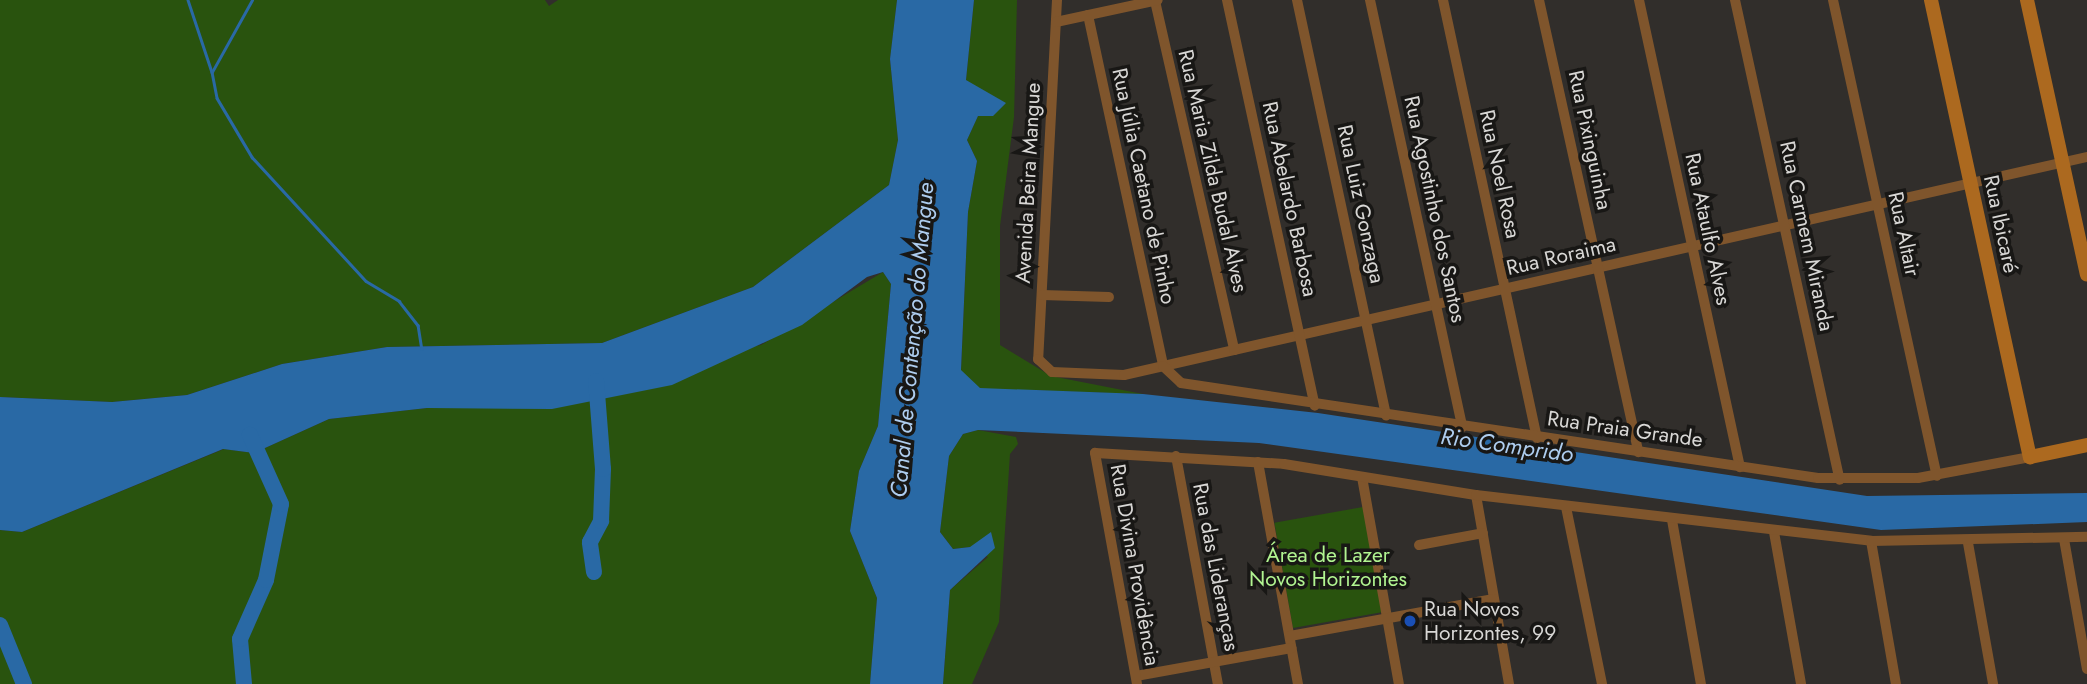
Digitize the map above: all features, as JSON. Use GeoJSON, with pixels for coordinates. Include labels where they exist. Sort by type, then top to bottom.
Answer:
{"type":"FeatureCollection","features":[{"type":"Feature","properties":{"kind":"street","name":"Avenida Beira Mangue"},"geometry":{"type":"LineString","coordinates":[[1043,368],[1042,295],[1057,0]]}},
{"type":"Feature","properties":{"kind":"street"},"geometry":{"type":"LineString","coordinates":[[1056,22],[1157,0]]}},
{"type":"Feature","properties":{"kind":"street","name":"Rua Maria Zilda Budal Alves"},"geometry":{"type":"LineString","coordinates":[[1157,0],[1234,350]]}},
{"type":"Feature","properties":{"kind":"street","name":"Rua Abelardo Barbosa"},"geometry":{"type":"LineString","coordinates":[[1227,0],[1315,406]]}},
{"type":"Feature","properties":{"kind":"street","name":"Rua Luiz Gonzaga"},"geometry":{"type":"LineString","coordinates":[[1297,0],[1386,416]]}},
{"type":"Feature","properties":{"kind":"street","name":"Rua Agostinho dos Santos"},"geometry":{"type":"LineString","coordinates":[[1370,0],[1462,427]]}},
{"type":"Feature","properties":{"kind":"street","name":"Rua Noel Rosa"},"geometry":{"type":"LineString","coordinates":[[1443,0],[1537,438]]}},
{"type":"Feature","properties":{"kind":"street","name":"Rua Pixinguinha"},"geometry":{"type":"LineString","coordinates":[[1539,0],[1638,452]]}},
{"type":"Feature","properties":{"kind":"street","name":"Rua Ataulfo Alves"},"geometry":{"type":"LineString","coordinates":[[1639,0],[1740,467]]}},
{"type":"Feature","properties":{"kind":"street","name":"Rua Carmem Miranda"},"geometry":{"type":"LineString","coordinates":[[1735,0],[1840,480]]}},
{"type":"Feature","properties":{"kind":"street","name":"Rua Altair"},"geometry":{"type":"LineString","coordinates":[[1833,0],[1937,476]]}},
{"type":"Feature","properties":{"kind":"street","name":"Rua Ibicaré"},"geometry":{"type":"LineString","coordinates":[[1931,0],[2030,457]]}},
{"type":"Feature","properties":{"kind":"street"},"geometry":{"type":"LineString","coordinates":[[2027,0],[2087,275]]}},
{"type":"Feature","properties":{"kind":"street","name":"Rua Júlia Caetano de Pinho"},"geometry":{"type":"LineString","coordinates":[[1088,15],[1164,366]]}},
{"type":"Feature","properties":{"kind":"street","name":"Rua Roraima"},"geometry":{"type":"LineString","coordinates":[[1043,368],[1103,376],[1164,366],[2087,157]]}},
{"type":"Feature","properties":{"kind":"street"},"geometry":{"type":"LineString","coordinates":[[1042,295],[1109,297]]}},
{"type":"Feature","properties":{"kind":"street","name":"Rua Praia Grande"},"geometry":{"type":"LineString","coordinates":[[1164,366],[1193,387],[1840,480],[1937,476],[2087,445]]}},
{"type":"Feature","properties":{"kind":"street","name":"Rua Divina Providência"},"geometry":{"type":"LineString","coordinates":[[1136,680],[1095,453],[1176,456]]}},
{"type":"Feature","properties":{"kind":"street"},"geometry":{"type":"LineString","coordinates":[[1176,456],[1258,462],[1566,507],[1871,541],[1968,542],[2087,537]]}},
{"type":"Feature","properties":{"kind":"street","name":"Rua das Lideranças"},"geometry":{"type":"LineString","coordinates":[[1176,456],[1218,684]]}},
{"type":"Feature","properties":{"kind":"street"},"geometry":{"type":"LineString","coordinates":[[1258,462],[1298,684]]}},
{"type":"Feature","properties":{"kind":"street"},"geometry":{"type":"LineString","coordinates":[[1362,477],[1399,684]]}},
{"type":"Feature","properties":{"kind":"street"},"geometry":{"type":"LineString","coordinates":[[1476,495],[1509,684]]}},
{"type":"Feature","properties":{"kind":"street"},"geometry":{"type":"LineString","coordinates":[[1566,507],[1602,684]]}},
{"type":"Feature","properties":{"kind":"street"},"geometry":{"type":"LineString","coordinates":[[1672,520],[1701,684]]}},
{"type":"Feature","properties":{"kind":"street"},"geometry":{"type":"LineString","coordinates":[[1774,532],[1801,684]]}},
{"type":"Feature","properties":{"kind":"street"},"geometry":{"type":"LineString","coordinates":[[1419,545],[1483,533]]}},
{"type":"Feature","properties":{"kind":"street"},"geometry":{"type":"LineString","coordinates":[[2064,539],[2087,669]]}},
{"type":"Feature","properties":{"kind":"street"},"geometry":{"type":"LineString","coordinates":[[1871,541],[1896,684]]}},
{"type":"Feature","properties":{"kind":"street"},"geometry":{"type":"LineString","coordinates":[[1968,542],[1993,684]]}},
{"type":"Feature","properties":{"kind":"street"},"geometry":{"type":"LineString","coordinates":[[1290,635],[1494,599]]}},
{"type":"Feature","properties":{"kind":"street"},"geometry":{"type":"LineString","coordinates":[[1136,680],[1292,648]]}},
{"type":"Feature","properties":{"kind":"green space"},"geometry":{"type":"Polygon","coordinates":[[[0,0],[545,0],[549,6],[558,0],[897,0],[890,59],[898,140],[889,185],[753,287],[602,343],[387,347],[282,364],[187,395],[112,402],[0,397],[0,0]]]}},
{"type":"Feature","properties":{"kind":"green space"},"geometry":{"type":"Polygon","coordinates":[[[974,0],[1017,0],[1014,117],[1000,226],[1000,345],[1051,376],[1143,394],[980,389],[961,371],[968,212],[977,161],[967,140],[987,96],[966,80],[974,0]]]}},
{"type":"Feature","properties":{"kind":"green space"},"geometry":{"type":"Polygon","coordinates":[[[883,272],[891,284],[878,426],[859,471],[850,531],[877,598],[870,684],[0,684],[0,530],[22,532],[224,449],[254,453],[329,419],[427,408],[761,345],[883,272]]]}},
{"type":"Feature","properties":{"kind":"green space"},"geometry":{"type":"Polygon","coordinates":[[[978,430],[1016,437],[1018,444],[1010,454],[999,622],[972,684],[943,684],[950,590],[988,557],[970,547],[953,549],[940,532],[949,456],[963,434],[978,430]]]}},
{"type":"Feature","properties":{"kind":"green space","name":"Área de Lazer Novos Horizontes"},"geometry":{"type":"Polygon","coordinates":[[[1363,507],[1382,612],[1293,628],[1274,523],[1363,507]]]}},
{"type":"Feature","properties":{"kind":"water"},"geometry":{"type":"Polygon","coordinates":[[[897,0],[974,0],[966,80],[1006,103],[993,116],[978,116],[967,140],[977,161],[968,212],[961,370],[980,388],[1143,394],[1318,413],[1867,496],[2087,493],[2087,522],[1881,530],[1259,443],[978,430],[963,434],[949,456],[940,532],[953,549],[970,547],[991,532],[995,548],[950,590],[943,684],[870,684],[877,598],[850,531],[859,471],[878,426],[891,284],[883,272],[867,277],[802,325],[672,385],[552,409],[427,408],[329,419],[254,453],[223,449],[22,532],[0,530],[0,397],[112,402],[187,395],[282,364],[387,347],[602,343],[753,287],[889,185],[898,140],[890,59],[897,0]]]}},
{"type":"Feature","properties":{"kind":"waterway"},"geometry":{"type":"LineString","coordinates":[[188,0],[212,72],[252,0]]}},
{"type":"Feature","properties":{"kind":"waterway"},"geometry":{"type":"LineString","coordinates":[[212,72],[217,98],[252,157],[366,281],[399,301],[418,325],[422,349]]}},
{"type":"Feature","properties":{"kind":"waterway"},"geometry":{"type":"LineString","coordinates":[[594,572],[590,542],[601,521],[603,469],[596,381]]}},
{"type":"Feature","properties":{"kind":"waterway"},"geometry":{"type":"LineString","coordinates":[[244,684],[240,639],[266,580],[281,504],[250,435]]}},
{"type":"Feature","properties":{"kind":"waterway"},"geometry":{"type":"LineString","coordinates":[[0,625],[24,684]]}},
{"type":"Feature","properties":{"kind":"place","name":"Rua Novos Horizontes, 99"},"geometry":{"type":"Point","coordinates":[1410,621]}},
{"type":"Feature","properties":{"kind":"water label","name":"Canal de Contenção do Mangue"},"geometry":{"type":"Point","coordinates":[912,340]}},
{"type":"Feature","properties":{"kind":"water label","name":"Rio Comprido"},"geometry":{"type":"Point","coordinates":[1507,445]}}]}
